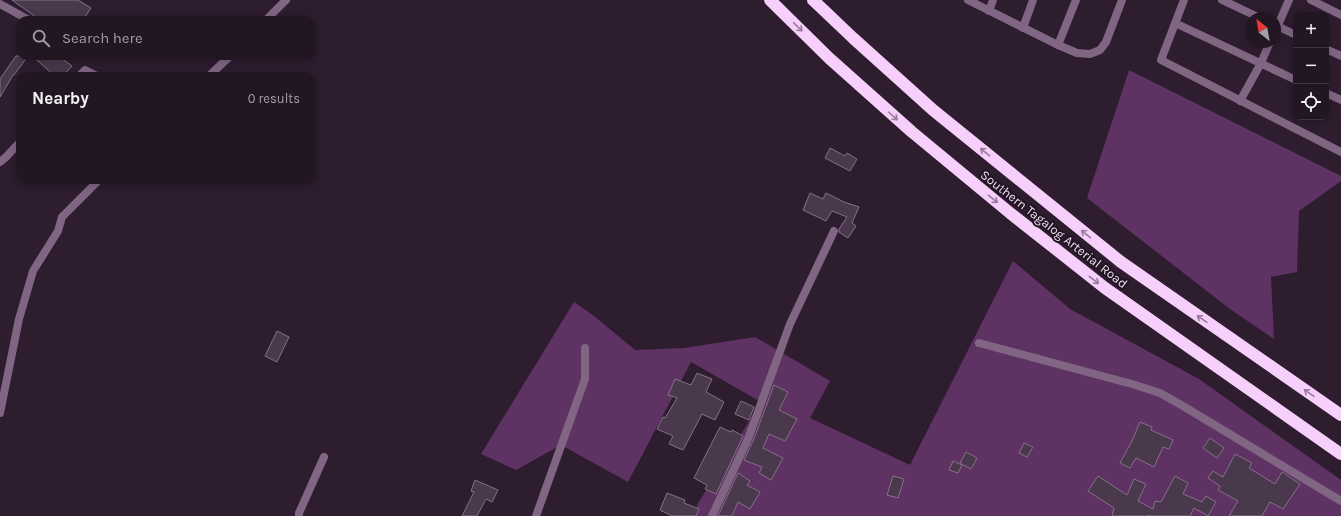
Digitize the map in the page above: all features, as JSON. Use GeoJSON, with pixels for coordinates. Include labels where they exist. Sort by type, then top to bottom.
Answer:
{"type":"FeatureCollection","features":[{"type":"Feature","properties":{"kind":"highway","name":"Southern Tagalog Arterial Road"},"geometry":{"type":"LineString","coordinates":[[770,0],[829,58],[912,132],[1104,288],[1341,454]]}},
{"type":"Feature","properties":{"kind":"highway","name":"Southern Tagalog Arterial Road"},"geometry":{"type":"LineString","coordinates":[[814,0],[853,38],[933,110],[1122,262],[1341,415]]}},
{"type":"Feature","properties":{"kind":"street"},"geometry":{"type":"LineString","coordinates":[[270,16],[286,0]]}},
{"type":"Feature","properties":{"kind":"street"},"geometry":{"type":"LineString","coordinates":[[968,0],[1058,45],[1077,53],[1090,54],[1100,50],[1106,42],[1122,0]]}},
{"type":"Feature","properties":{"kind":"street"},"geometry":{"type":"LineString","coordinates":[[989,11],[993,0]]}},
{"type":"Feature","properties":{"kind":"street"},"geometry":{"type":"LineString","coordinates":[[1022,28],[1034,0]]}},
{"type":"Feature","properties":{"kind":"street"},"geometry":{"type":"LineString","coordinates":[[1058,45],[1076,0]]}},
{"type":"Feature","properties":{"kind":"street"},"geometry":{"type":"LineString","coordinates":[[1184,0],[1161,60],[1341,152]]}},
{"type":"Feature","properties":{"kind":"street"},"geometry":{"type":"LineString","coordinates":[[1222,0],[1247,12]]}},
{"type":"Feature","properties":{"kind":"street"},"geometry":{"type":"LineString","coordinates":[[1281,17],[1289,0]]}},
{"type":"Feature","properties":{"kind":"street"},"geometry":{"type":"LineString","coordinates":[[1311,0],[1341,15]]}},
{"type":"Feature","properties":{"kind":"street"},"geometry":{"type":"LineString","coordinates":[[0,4],[22,16]]}},
{"type":"Feature","properties":{"kind":"street"},"geometry":{"type":"LineString","coordinates":[[1175,23],[1293,79]]}},
{"type":"Feature","properties":{"kind":"street"},"geometry":{"type":"LineString","coordinates":[[1281,30],[1293,34]]}},
{"type":"Feature","properties":{"kind":"street"},"geometry":{"type":"LineString","coordinates":[[1240,101],[1267,48]]}},
{"type":"Feature","properties":{"kind":"street"},"geometry":{"type":"LineString","coordinates":[[1329,50],[1341,56]]}},
{"type":"Feature","properties":{"kind":"street"},"geometry":{"type":"LineString","coordinates":[[213,72],[226,60]]}},
{"type":"Feature","properties":{"kind":"street"},"geometry":{"type":"LineString","coordinates":[[1329,95],[1340,99]]}},
{"type":"Feature","properties":{"kind":"street"},"geometry":{"type":"LineString","coordinates":[[0,162],[16,146]]}},
{"type":"Feature","properties":{"kind":"street"},"geometry":{"type":"LineString","coordinates":[[0,413],[19,319],[33,272],[58,231],[62,217],[94,184]]}},
{"type":"Feature","properties":{"kind":"street"},"geometry":{"type":"LineString","coordinates":[[712,516],[748,439],[790,324],[834,231]]}},
{"type":"Feature","properties":{"kind":"street"},"geometry":{"type":"LineString","coordinates":[[980,343],[1160,393],[1341,501]]}},
{"type":"Feature","properties":{"kind":"street"},"geometry":{"type":"LineString","coordinates":[[536,516],[585,379],[585,348]]}},
{"type":"Feature","properties":{"kind":"street"},"geometry":{"type":"LineString","coordinates":[[299,516],[324,457]]}},
{"type":"Feature","properties":{"kind":"shaded area"},"geometry":{"type":"Polygon","coordinates":[[[1129,70],[1341,176],[1341,181],[1299,211],[1297,272],[1271,277],[1274,339],[1230,309],[1087,198],[1129,70]]]}},
{"type":"Feature","properties":{"kind":"shaded area"},"geometry":{"type":"Polygon","coordinates":[[[1013,261],[1070,309],[1199,379],[1341,480],[1341,516],[695,516],[697,505],[761,402],[691,362],[628,482],[561,445],[516,470],[481,454],[574,302],[594,316],[635,350],[684,348],[755,337],[830,381],[810,418],[910,465],[1013,261]]]}},
{"type":"Feature","properties":{"kind":"building"},"geometry":{"type":"Polygon","coordinates":[[[12,0],[78,0],[91,8],[86,16],[34,16],[12,0]]]}},
{"type":"Feature","properties":{"kind":"building"},"geometry":{"type":"Polygon","coordinates":[[[16,56],[16,60],[25,60],[13,75],[0,97],[0,79],[16,56]]]}},
{"type":"Feature","properties":{"kind":"building"},"geometry":{"type":"Polygon","coordinates":[[[37,60],[64,60],[72,66],[67,72],[50,72],[37,60]]]}},
{"type":"Feature","properties":{"kind":"building"},"geometry":{"type":"Polygon","coordinates":[[[830,148],[845,156],[847,153],[857,159],[850,171],[825,158],[830,148]]]}},
{"type":"Feature","properties":{"kind":"building"},"geometry":{"type":"Polygon","coordinates":[[[810,193],[823,199],[826,193],[844,202],[859,207],[852,223],[856,226],[848,238],[839,232],[839,229],[847,217],[832,211],[826,221],[803,210],[810,193]]]}},
{"type":"Feature","properties":{"kind":"building"},"geometry":{"type":"Polygon","coordinates":[[[277,331],[289,337],[277,362],[265,356],[277,331]]]}},
{"type":"Feature","properties":{"kind":"building"},"geometry":{"type":"Polygon","coordinates":[[[697,373],[712,379],[706,392],[724,402],[715,420],[702,414],[683,450],[669,444],[673,436],[657,429],[663,417],[665,418],[677,398],[668,395],[675,379],[691,385],[697,373]]]}},
{"type":"Feature","properties":{"kind":"building"},"geometry":{"type":"Polygon","coordinates":[[[774,385],[788,392],[779,410],[797,419],[785,441],[769,434],[763,448],[783,458],[771,480],[759,473],[762,467],[744,460],[753,441],[774,385]]]}},
{"type":"Feature","properties":{"kind":"building"},"geometry":{"type":"Polygon","coordinates":[[[741,401],[754,407],[749,420],[735,414],[741,401]]]}},
{"type":"Feature","properties":{"kind":"building"},"geometry":{"type":"Polygon","coordinates":[[[1140,422],[1152,427],[1151,430],[1173,440],[1169,449],[1163,447],[1154,467],[1136,458],[1130,468],[1120,463],[1140,422]]]}},
{"type":"Feature","properties":{"kind":"building"},"geometry":{"type":"Polygon","coordinates":[[[720,427],[731,432],[732,430],[743,436],[716,494],[705,489],[707,485],[694,478],[720,427]]]}},
{"type":"Feature","properties":{"kind":"building"},"geometry":{"type":"Polygon","coordinates":[[[1210,438],[1224,448],[1217,458],[1203,448],[1210,438]]]}},
{"type":"Feature","properties":{"kind":"building"},"geometry":{"type":"Polygon","coordinates":[[[1024,443],[1033,447],[1027,457],[1019,453],[1024,443]]]}},
{"type":"Feature","properties":{"kind":"building"},"geometry":{"type":"Polygon","coordinates":[[[966,452],[977,458],[971,469],[960,463],[966,452]]]}},
{"type":"Feature","properties":{"kind":"building"},"geometry":{"type":"Polygon","coordinates":[[[1235,454],[1252,463],[1249,468],[1275,484],[1282,472],[1300,484],[1283,509],[1270,502],[1262,516],[1229,516],[1238,501],[1218,490],[1220,486],[1208,478],[1213,471],[1223,477],[1235,454]]]}},
{"type":"Feature","properties":{"kind":"building"},"geometry":{"type":"Polygon","coordinates":[[[953,461],[962,465],[958,473],[949,470],[953,461]]]}},
{"type":"Feature","properties":{"kind":"building"},"geometry":{"type":"Polygon","coordinates":[[[738,473],[750,481],[747,485],[760,492],[750,509],[738,502],[732,516],[718,516],[738,473]]]}},
{"type":"Feature","properties":{"kind":"building"},"geometry":{"type":"Polygon","coordinates":[[[893,476],[904,479],[898,498],[887,495],[893,476]]]}},
{"type":"Feature","properties":{"kind":"building"},"geometry":{"type":"Polygon","coordinates":[[[1098,476],[1127,495],[1134,479],[1146,484],[1138,501],[1153,509],[1155,501],[1161,502],[1175,476],[1188,483],[1183,494],[1202,502],[1206,496],[1216,502],[1208,516],[1194,508],[1190,516],[1112,516],[1114,508],[1088,491],[1098,476]]]}},
{"type":"Feature","properties":{"kind":"building"},"geometry":{"type":"Polygon","coordinates":[[[475,480],[498,490],[492,502],[486,499],[477,516],[462,516],[474,492],[471,491],[475,480]]]}},
{"type":"Feature","properties":{"kind":"building"},"geometry":{"type":"Polygon","coordinates":[[[667,493],[685,500],[684,503],[699,509],[696,516],[672,516],[660,510],[667,493]]]}}]}
